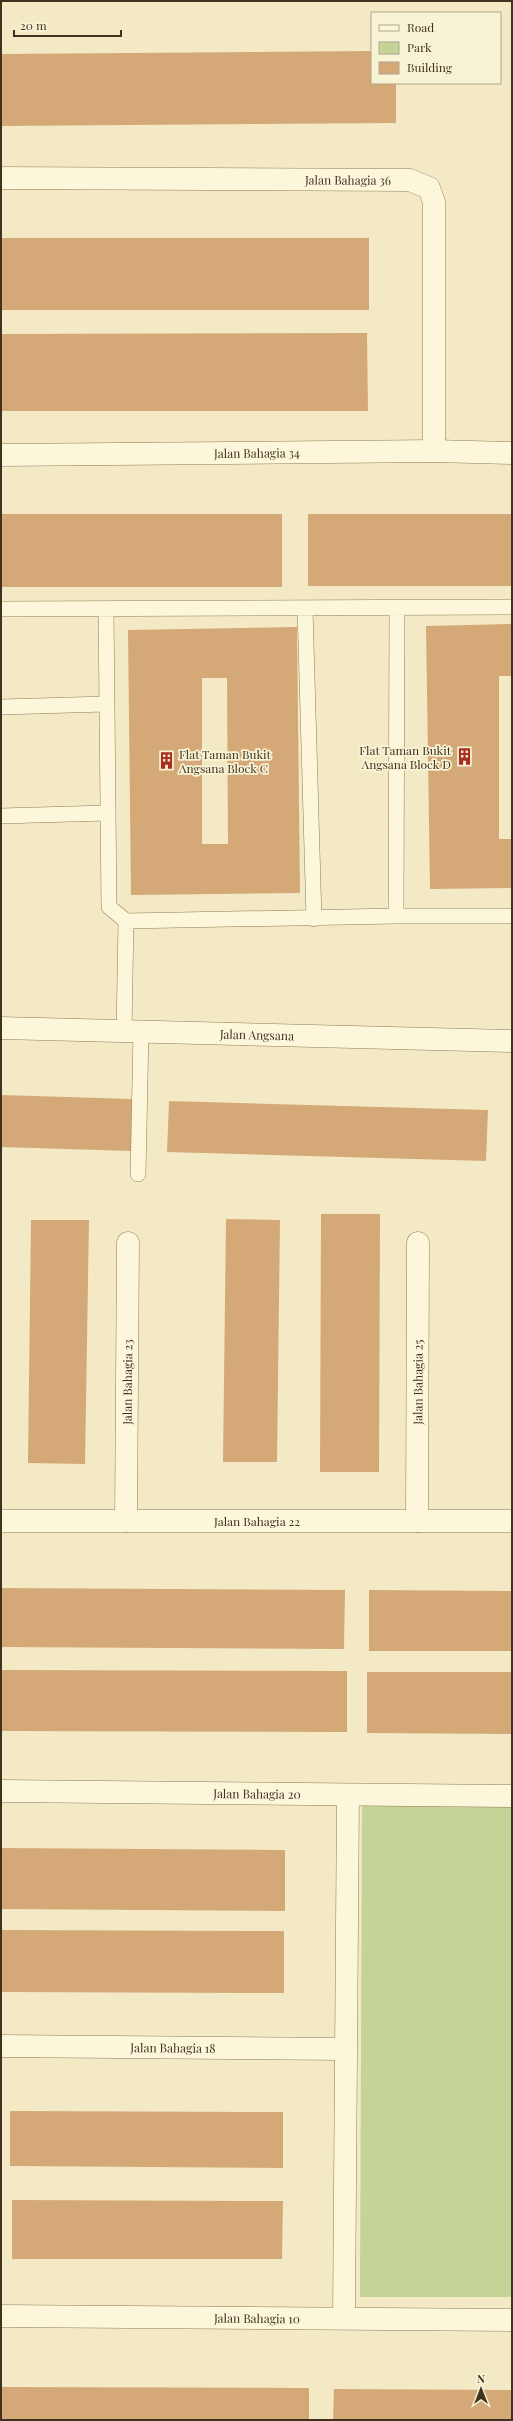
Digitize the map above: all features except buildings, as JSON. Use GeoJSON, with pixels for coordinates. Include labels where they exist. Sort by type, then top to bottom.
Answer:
{"type":"FeatureCollection","features":[{"type":"Feature","properties":{"kind":"street","name":"Jalan Bahagia 36"},"geometry":{"type":"LineString","coordinates":[[1,178],[410,180],[428,188],[434,202],[434,451]]}},
{"type":"Feature","properties":{"kind":"street","name":"Jalan Bahagia 34"},"geometry":{"type":"LineString","coordinates":[[1,455],[434,451],[512,453]]}},
{"type":"Feature","properties":{"kind":"street","name":"Jalan Angsana"},"geometry":{"type":"LineString","coordinates":[[1,1028],[512,1041]]}},
{"type":"Feature","properties":{"kind":"street","name":"Jalan Bahagia 23"},"geometry":{"type":"LineString","coordinates":[[126,1521],[128,1243]]}},
{"type":"Feature","properties":{"kind":"street","name":"Jalan Bahagia 25"},"geometry":{"type":"LineString","coordinates":[[417,1521],[418,1243]]}},
{"type":"Feature","properties":{"kind":"street","name":"Jalan Bahagia 22"},"geometry":{"type":"LineString","coordinates":[[1,1521],[512,1521]]}},
{"type":"Feature","properties":{"kind":"street","name":"Jalan Bahagia 20"},"geometry":{"type":"LineString","coordinates":[[1,1791],[512,1796]]}},
{"type":"Feature","properties":{"kind":"street"},"geometry":{"type":"LineString","coordinates":[[344,2318],[348,1795]]}},
{"type":"Feature","properties":{"kind":"street","name":"Jalan Bahagia 18"},"geometry":{"type":"LineString","coordinates":[[1,2046],[345,2049]]}},
{"type":"Feature","properties":{"kind":"street","name":"Jalan Bahagia 10"},"geometry":{"type":"LineString","coordinates":[[1,2316],[512,2320]]}},
{"type":"Feature","properties":{"kind":"lane"},"geometry":{"type":"LineString","coordinates":[[305,608],[314,919]]}},
{"type":"Feature","properties":{"kind":"lane"},"geometry":{"type":"LineString","coordinates":[[1,609],[512,608]]}},
{"type":"Feature","properties":{"kind":"lane"},"geometry":{"type":"LineString","coordinates":[[106,609],[109,907],[126,921],[314,919],[396,916],[512,916]]}},
{"type":"Feature","properties":{"kind":"lane"},"geometry":{"type":"LineString","coordinates":[[396,916],[397,609]]}},
{"type":"Feature","properties":{"kind":"lane"},"geometry":{"type":"LineString","coordinates":[[1,707],[106,704]]}},
{"type":"Feature","properties":{"kind":"lane"},"geometry":{"type":"LineString","coordinates":[[1,816],[107,814]]}},
{"type":"Feature","properties":{"kind":"lane"},"geometry":{"type":"LineString","coordinates":[[126,921],[138,1174]]}},
{"type":"Feature","properties":{"kind":"green space"},"geometry":{"type":"Polygon","coordinates":[[[362,1798],[512,1801],[512,2297],[360,2297],[362,1798]]]}},
{"type":"Feature","properties":{"kind":"place","name":"Flat Taman Bukit Angsana Block D"},"geometry":{"type":"Point","coordinates":[464,757]}},
{"type":"Feature","properties":{"kind":"place","name":"Flat Taman Bukit Angsana Block C"},"geometry":{"type":"Point","coordinates":[166,761]}}]}
